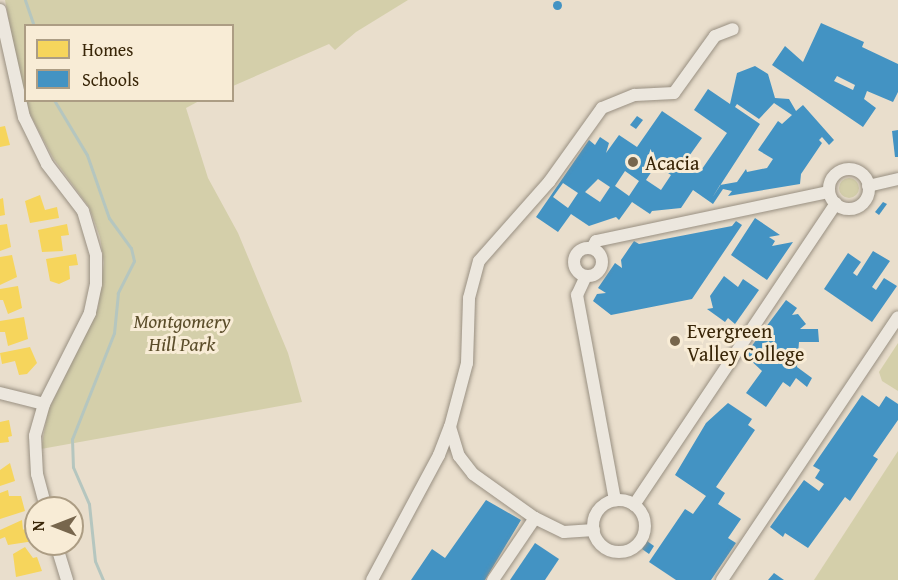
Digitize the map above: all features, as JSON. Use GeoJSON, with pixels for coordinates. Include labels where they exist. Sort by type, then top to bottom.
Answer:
{"type":"FeatureCollection","features":[{"type":"Feature","properties":{"kind":"street"},"geometry":{"type":"LineString","coordinates":[[0,10],[24,117],[47,164],[83,211],[96,255],[96,284],[90,313],[44,404],[35,436],[37,474],[43,496]]}},
{"type":"Feature","properties":{"kind":"street"},"geometry":{"type":"LineString","coordinates":[[372,580],[380,558],[439,454],[450,427],[466,363],[469,298],[479,261],[549,182],[602,108],[635,95],[674,93],[715,36],[733,29]]}},
{"type":"Feature","properties":{"kind":"street"},"geometry":{"type":"LineString","coordinates":[[592,248],[596,241],[832,198],[855,207],[865,199],[868,186],[858,171],[845,169],[834,175],[832,198],[634,505]]}},
{"type":"Feature","properties":{"kind":"street"},"geometry":{"type":"LineString","coordinates":[[868,186],[898,179]]}},
{"type":"Feature","properties":{"kind":"street"},"geometry":{"type":"LineString","coordinates":[[592,248],[600,254],[602,262],[595,274],[586,276],[575,268],[574,259],[583,249],[592,248]]}},
{"type":"Feature","properties":{"kind":"street"},"geometry":{"type":"LineString","coordinates":[[586,276],[577,295],[615,501]]}},
{"type":"Feature","properties":{"kind":"street"},"geometry":{"type":"LineString","coordinates":[[722,580],[898,318]]}},
{"type":"Feature","properties":{"kind":"street"},"geometry":{"type":"LineString","coordinates":[[0,393],[44,404]]}},
{"type":"Feature","properties":{"kind":"street"},"geometry":{"type":"LineString","coordinates":[[450,427],[465,467],[535,518],[564,532],[594,530]]}},
{"type":"Feature","properties":{"kind":"street"},"geometry":{"type":"LineString","coordinates":[[615,501],[634,505],[644,520],[645,530],[642,538],[629,550],[620,552],[603,546],[594,530],[601,508],[615,501]]}},
{"type":"Feature","properties":{"kind":"street"},"geometry":{"type":"LineString","coordinates":[[493,580],[535,518]]}},
{"type":"Feature","properties":{"kind":"street"},"geometry":{"type":"LineString","coordinates":[[60,556],[67,580]]}},
{"type":"Feature","properties":{"kind":"green space","name":"Montgomery Hill Park"},"geometry":{"type":"Polygon","coordinates":[[[5,0],[408,0],[356,32],[335,50],[329,44],[234,86],[234,24],[24,24],[24,95],[5,0]]]}},
{"type":"Feature","properties":{"kind":"green space","name":"Montgomery Hill Park"},"geometry":{"type":"Polygon","coordinates":[[[197,102],[186,108],[208,178],[238,233],[288,353],[302,402],[41,449],[48,411],[98,308],[104,263],[100,237],[89,207],[53,158],[26,103],[197,102]]]}},
{"type":"Feature","properties":{"kind":"green space"},"geometry":{"type":"Polygon","coordinates":[[[849,178],[856,181],[859,188],[856,195],[849,198],[842,195],[839,188],[842,181],[849,178]]]}},
{"type":"Feature","properties":{"kind":"green space"},"geometry":{"type":"Polygon","coordinates":[[[898,343],[898,391],[882,381],[879,372],[898,343]]]}},
{"type":"Feature","properties":{"kind":"green space"},"geometry":{"type":"Polygon","coordinates":[[[898,451],[898,580],[814,580],[898,451]]]}},
{"type":"Feature","properties":{"kind":"building: Homes"},"geometry":{"type":"Polygon","coordinates":[[[5,126],[10,145],[0,147],[0,127],[5,126]]]}},
{"type":"Feature","properties":{"kind":"building: Homes"},"geometry":{"type":"Polygon","coordinates":[[[40,195],[45,210],[57,207],[59,218],[30,223],[25,201],[40,195]]]}},
{"type":"Feature","properties":{"kind":"building: Homes"},"geometry":{"type":"Polygon","coordinates":[[[3,198],[5,215],[0,216],[0,199],[3,198]]]}},
{"type":"Feature","properties":{"kind":"building: Homes"},"geometry":{"type":"Polygon","coordinates":[[[7,224],[11,247],[0,251],[0,225],[7,224]]]}},
{"type":"Feature","properties":{"kind":"building: Homes"},"geometry":{"type":"Polygon","coordinates":[[[67,224],[69,235],[61,236],[63,251],[42,252],[38,230],[67,224]]]}},
{"type":"Feature","properties":{"kind":"building: Homes"},"geometry":{"type":"Polygon","coordinates":[[[76,254],[78,265],[69,266],[70,279],[59,284],[50,281],[46,259],[76,254]]]}},
{"type":"Feature","properties":{"kind":"building: Homes"},"geometry":{"type":"Polygon","coordinates":[[[12,255],[17,277],[0,285],[0,257],[12,255]]]}},
{"type":"Feature","properties":{"kind":"building: Homes"},"geometry":{"type":"Polygon","coordinates":[[[18,286],[22,308],[8,314],[3,300],[0,300],[0,289],[18,286]]]}},
{"type":"Feature","properties":{"kind":"building: Homes"},"geometry":{"type":"Polygon","coordinates":[[[24,317],[28,339],[8,346],[5,332],[0,332],[0,321],[24,317]]]}},
{"type":"Feature","properties":{"kind":"building: Homes"},"geometry":{"type":"Polygon","coordinates":[[[30,347],[37,363],[27,374],[19,375],[15,361],[2,364],[0,353],[30,347]]]}},
{"type":"Feature","properties":{"kind":"building: Homes"},"geometry":{"type":"Polygon","coordinates":[[[9,420],[12,436],[8,437],[9,442],[0,443],[0,422],[9,420]]]}},
{"type":"Feature","properties":{"kind":"building: Homes"},"geometry":{"type":"Polygon","coordinates":[[[10,463],[15,481],[0,486],[0,470],[10,463]]]}},
{"type":"Feature","properties":{"kind":"building: Homes"},"geometry":{"type":"Polygon","coordinates":[[[8,490],[9,496],[21,496],[24,511],[0,519],[0,493],[8,490]]]}},
{"type":"Feature","properties":{"kind":"building: Homes"},"geometry":{"type":"Polygon","coordinates":[[[22,520],[24,543],[8,545],[5,537],[0,539],[0,530],[22,520]]]}},
{"type":"Feature","properties":{"kind":"building: Homes"},"geometry":{"type":"Polygon","coordinates":[[[24,548],[24,556],[37,557],[42,571],[16,577],[13,554],[24,548]]]}},
{"type":"Feature","properties":{"kind":"building: Schools"},"geometry":{"type":"Polygon","coordinates":[[[557,0],[562,5],[557,10],[552,5],[557,0]]]}},
{"type":"Feature","properties":{"kind":"building: Schools"},"geometry":{"type":"Polygon","coordinates":[[[821,23],[864,42],[862,47],[898,64],[898,92],[893,102],[867,91],[864,99],[876,108],[863,127],[772,65],[785,46],[803,62],[821,23]],[[837,76],[834,81],[853,90],[855,85],[837,76]]]}},
{"type":"Feature","properties":{"kind":"building: Schools","name":"Acacia"},"geometry":{"type":"Polygon","coordinates":[[[755,66],[768,74],[775,98],[789,99],[796,111],[803,105],[834,140],[829,145],[822,137],[819,140],[822,143],[801,174],[800,184],[728,196],[732,191],[723,189],[713,204],[693,190],[681,208],[652,211],[650,214],[632,202],[619,220],[616,217],[589,226],[571,214],[558,232],[536,217],[589,140],[595,145],[600,137],[609,143],[606,153],[619,135],[637,147],[662,111],[702,138],[687,159],[702,169],[727,133],[694,110],[708,89],[730,104],[737,73],[755,66]],[[774,103],[759,119],[737,104],[735,107],[760,124],[720,185],[737,182],[746,169],[747,172],[767,168],[773,159],[758,150],[778,121],[782,124],[792,115],[774,103]],[[656,165],[646,180],[661,190],[671,175],[656,165]],[[625,171],[615,186],[629,196],[639,181],[625,171]],[[598,179],[585,192],[600,202],[610,187],[598,179]],[[563,183],[553,197],[568,208],[578,193],[563,183]]]}},
{"type":"Feature","properties":{"kind":"building: Schools"},"geometry":{"type":"Polygon","coordinates":[[[637,116],[643,120],[636,129],[630,125],[637,116]]]}},
{"type":"Feature","properties":{"kind":"building: Schools"},"geometry":{"type":"Polygon","coordinates":[[[898,130],[898,157],[895,157],[892,131],[898,130]]]}},
{"type":"Feature","properties":{"kind":"building: Schools"},"geometry":{"type":"Polygon","coordinates":[[[883,202],[887,204],[879,215],[875,212],[883,202]]]}},
{"type":"Feature","properties":{"kind":"building: Schools"},"geometry":{"type":"Polygon","coordinates":[[[755,218],[780,235],[769,237],[775,241],[772,246],[793,242],[767,280],[731,255],[755,218]]]}},
{"type":"Feature","properties":{"kind":"building: Schools"},"geometry":{"type":"Polygon","coordinates":[[[736,221],[742,225],[692,299],[611,315],[593,301],[597,294],[606,293],[598,288],[615,263],[622,268],[621,260],[634,241],[639,244],[732,226],[736,221]]]}},
{"type":"Feature","properties":{"kind":"building: Schools"},"geometry":{"type":"Polygon","coordinates":[[[873,251],[890,261],[872,287],[876,290],[884,278],[897,286],[872,322],[824,289],[848,253],[861,262],[853,273],[857,276],[873,251]]]}},
{"type":"Feature","properties":{"kind":"building: Schools"},"geometry":{"type":"Polygon","coordinates":[[[724,276],[738,287],[743,279],[759,290],[735,324],[728,318],[725,322],[707,309],[713,308],[710,296],[724,276]]]}},
{"type":"Feature","properties":{"kind":"building: Schools"},"geometry":{"type":"Polygon","coordinates":[[[786,300],[797,308],[792,315],[798,314],[806,324],[800,329],[818,329],[819,342],[799,342],[797,367],[812,378],[807,387],[796,378],[790,387],[783,382],[766,407],[746,393],[762,371],[745,355],[786,300]]]}},
{"type":"Feature","properties":{"kind":"building: Schools"},"geometry":{"type":"Polygon","coordinates":[[[862,395],[879,407],[886,396],[898,404],[898,420],[873,456],[878,459],[850,501],[845,497],[808,548],[785,533],[783,537],[770,527],[804,480],[819,491],[824,484],[815,478],[820,470],[813,466],[862,395]]]}},
{"type":"Feature","properties":{"kind":"building: Schools"},"geometry":{"type":"Polygon","coordinates":[[[728,403],[752,419],[748,425],[755,430],[716,487],[725,493],[718,504],[741,519],[728,538],[736,543],[711,580],[676,580],[649,562],[685,509],[693,514],[706,496],[675,475],[706,423],[728,403]]]}},
{"type":"Feature","properties":{"kind":"building: Schools"},"geometry":{"type":"Polygon","coordinates":[[[486,500],[521,520],[485,580],[411,580],[432,549],[445,558],[486,500]]]}},
{"type":"Feature","properties":{"kind":"building: Schools"},"geometry":{"type":"Polygon","coordinates":[[[647,541],[654,546],[649,554],[642,549],[647,541]]]}},
{"type":"Feature","properties":{"kind":"building: Schools"},"geometry":{"type":"Polygon","coordinates":[[[535,543],[559,559],[545,580],[510,580],[535,543]]]}},
{"type":"Feature","properties":{"kind":"building: Schools"},"geometry":{"type":"Polygon","coordinates":[[[774,573],[784,580],[768,580],[774,573]]]}},
{"type":"Feature","properties":{"kind":"waterway"},"geometry":{"type":"LineString","coordinates":[[25,0],[33,24]]}},
{"type":"Feature","properties":{"kind":"waterway"},"geometry":{"type":"LineString","coordinates":[[55,102],[87,155],[109,218],[131,248],[134,261],[118,293],[114,333],[72,439],[73,467],[89,504],[95,561],[103,580]]}},
{"type":"Feature","properties":{"kind":"place","name":"Acacia"},"geometry":{"type":"Point","coordinates":[633,162]}},
{"type":"Feature","properties":{"kind":"place","name":"Evergreen Valley College"},"geometry":{"type":"Point","coordinates":[675,341]}}]}
